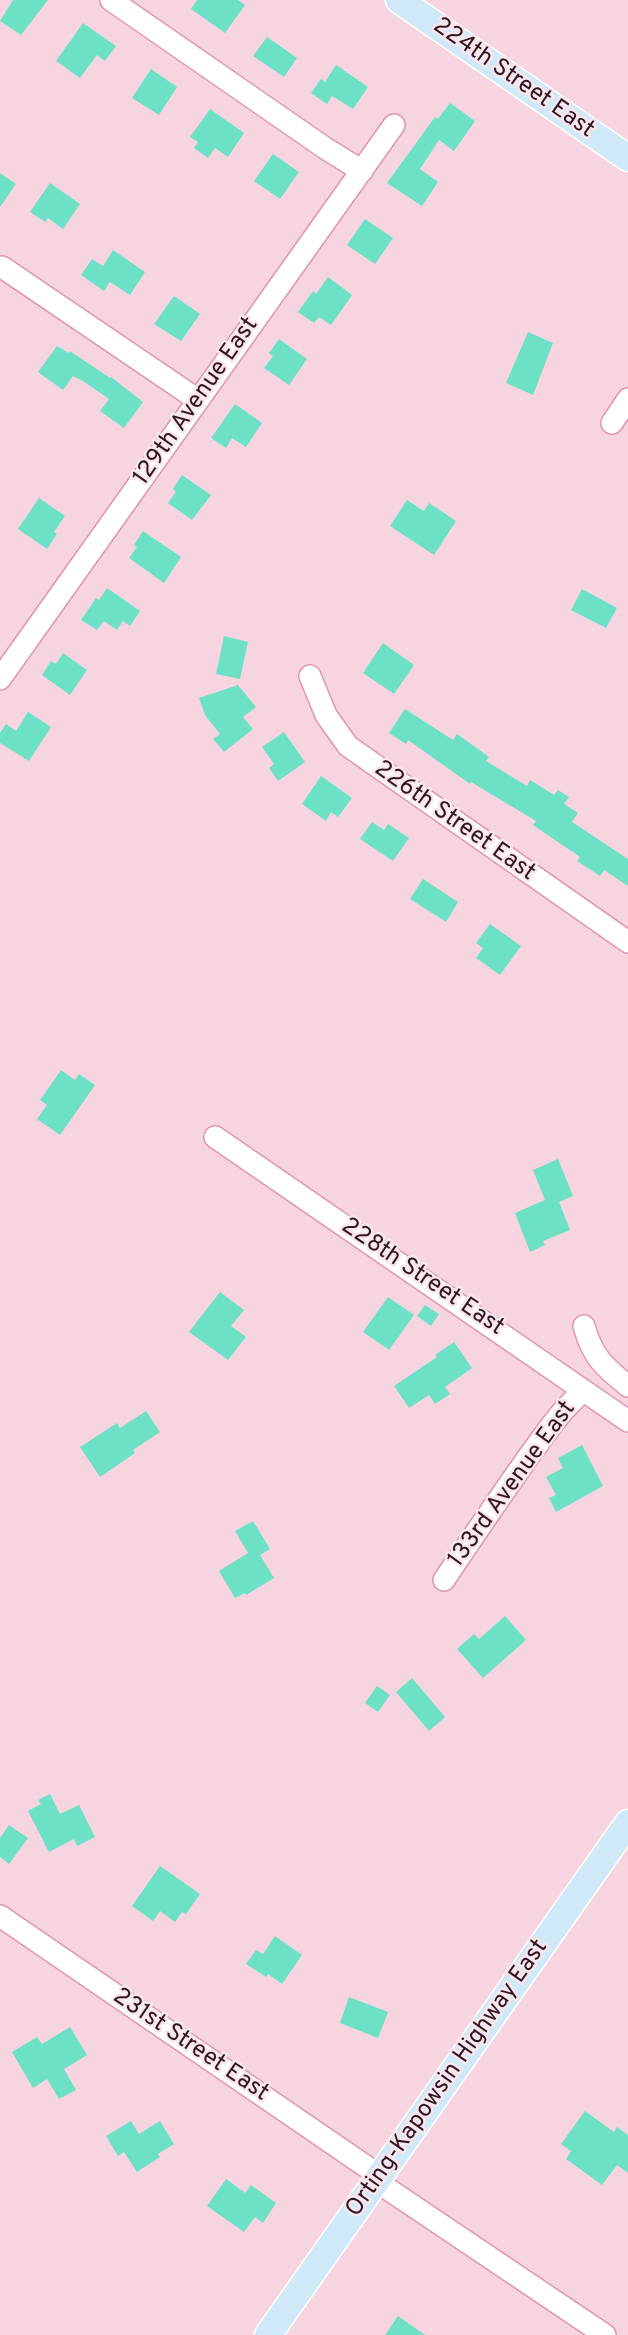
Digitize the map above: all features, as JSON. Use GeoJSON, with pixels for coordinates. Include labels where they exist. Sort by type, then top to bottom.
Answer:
{"type":"FeatureCollection","features":[{"type":"Feature","properties":{"kind":"main road","name":"224th Street East"},"geometry":{"type":"LineString","coordinates":[[399,0],[628,158]]}},
{"type":"Feature","properties":{"kind":"main road","name":"Orting-Kapowsin Highway East"},"geometry":{"type":"LineString","coordinates":[[268,2335],[628,1823]]}},
{"type":"Feature","properties":{"kind":"street"},"geometry":{"type":"LineString","coordinates":[[111,0],[362,171]]}},
{"type":"Feature","properties":{"kind":"street","name":"129th Avenue East"},"geometry":{"type":"LineString","coordinates":[[0,679],[394,125]]}},
{"type":"Feature","properties":{"kind":"street"},"geometry":{"type":"LineString","coordinates":[[2,267],[198,400]]}},
{"type":"Feature","properties":{"kind":"street"},"geometry":{"type":"LineString","coordinates":[[612,423],[628,399]]}},
{"type":"Feature","properties":{"kind":"street","name":"226th Street East"},"geometry":{"type":"LineString","coordinates":[[310,676],[335,731],[355,752],[628,942]]}},
{"type":"Feature","properties":{"kind":"street","name":"228th Street East"},"geometry":{"type":"LineString","coordinates":[[215,1137],[628,1421]]}},
{"type":"Feature","properties":{"kind":"street"},"geometry":{"type":"LineString","coordinates":[[584,1326],[590,1347],[599,1361],[628,1386]]}},
{"type":"Feature","properties":{"kind":"street","name":"133rd Avenue East"},"geometry":{"type":"LineString","coordinates":[[444,1580],[551,1426],[570,1402],[584,1391]]}},
{"type":"Feature","properties":{"kind":"street","name":"231st Street East"},"geometry":{"type":"LineString","coordinates":[[0,1916],[605,2335]]}},
{"type":"Feature","properties":{"kind":"building"},"geometry":{"type":"Polygon","coordinates":[[[13,0],[48,0],[21,35],[0,21],[13,0]]]}},
{"type":"Feature","properties":{"kind":"building"},"geometry":{"type":"Polygon","coordinates":[[[197,0],[238,0],[245,5],[225,33],[191,9],[197,0]]]}},
{"type":"Feature","properties":{"kind":"building"},"geometry":{"type":"Polygon","coordinates":[[[83,23],[116,46],[105,61],[97,55],[80,78],[56,61],[83,23]]]}},
{"type":"Feature","properties":{"kind":"building"},"geometry":{"type":"Polygon","coordinates":[[[267,37],[297,58],[284,77],[253,56],[267,37]]]}},
{"type":"Feature","properties":{"kind":"building"},"geometry":{"type":"Polygon","coordinates":[[[336,65],[368,87],[353,109],[332,96],[327,104],[311,93],[321,79],[325,82],[336,65]]]}},
{"type":"Feature","properties":{"kind":"building"},"geometry":{"type":"Polygon","coordinates":[[[151,69],[177,87],[159,115],[132,98],[151,69]]]}},
{"type":"Feature","properties":{"kind":"building"},"geometry":{"type":"Polygon","coordinates":[[[450,103],[475,121],[454,151],[439,140],[420,169],[438,182],[422,206],[387,183],[435,117],[438,119],[450,103]]]}},
{"type":"Feature","properties":{"kind":"building"},"geometry":{"type":"Polygon","coordinates":[[[210,109],[244,133],[228,157],[215,148],[208,158],[194,148],[198,142],[190,137],[210,109]]]}},
{"type":"Feature","properties":{"kind":"building"},"geometry":{"type":"Polygon","coordinates":[[[273,154],[299,172],[280,199],[254,181],[273,154]]]}},
{"type":"Feature","properties":{"kind":"building"},"geometry":{"type":"Polygon","coordinates":[[[0,173],[16,184],[0,207],[0,173]]]}},
{"type":"Feature","properties":{"kind":"building"},"geometry":{"type":"Polygon","coordinates":[[[50,183],[80,204],[63,229],[48,218],[45,222],[30,212],[50,183]]]}},
{"type":"Feature","properties":{"kind":"building"},"geometry":{"type":"Polygon","coordinates":[[[365,219],[393,238],[375,264],[347,245],[365,219]]]}},
{"type":"Feature","properties":{"kind":"building"},"geometry":{"type":"Polygon","coordinates":[[[113,250],[145,272],[130,295],[110,282],[104,291],[81,275],[92,259],[103,266],[113,250]]]}},
{"type":"Feature","properties":{"kind":"building"},"geometry":{"type":"Polygon","coordinates":[[[328,277],[352,295],[331,325],[319,317],[314,323],[298,312],[313,291],[316,294],[328,277]]]}},
{"type":"Feature","properties":{"kind":"building"},"geometry":{"type":"Polygon","coordinates":[[[174,296],[200,314],[181,341],[154,324],[174,296]]]}},
{"type":"Feature","properties":{"kind":"building"},"geometry":{"type":"Polygon","coordinates":[[[528,332],[553,343],[533,395],[506,383],[528,332]]]}},
{"type":"Feature","properties":{"kind":"building"},"geometry":{"type":"Polygon","coordinates":[[[279,339],[307,359],[289,385],[264,368],[273,356],[269,353],[279,339]]]}},
{"type":"Feature","properties":{"kind":"building"},"geometry":{"type":"Polygon","coordinates":[[[57,346],[69,353],[70,351],[111,377],[143,402],[124,428],[100,411],[109,399],[83,381],[73,376],[63,390],[38,372],[57,346]]]}},
{"type":"Feature","properties":{"kind":"building"},"geometry":{"type":"Polygon","coordinates":[[[235,404],[262,423],[246,447],[232,438],[226,448],[211,438],[235,404]]]}},
{"type":"Feature","properties":{"kind":"building"},"geometry":{"type":"Polygon","coordinates":[[[182,475],[211,495],[192,520],[168,503],[176,492],[173,489],[182,475]]]}},
{"type":"Feature","properties":{"kind":"building"},"geometry":{"type":"Polygon","coordinates":[[[39,498],[65,516],[47,549],[18,529],[39,498]]]}},
{"type":"Feature","properties":{"kind":"building"},"geometry":{"type":"Polygon","coordinates":[[[407,500],[424,511],[429,503],[456,521],[434,555],[390,526],[407,500]]]}},
{"type":"Feature","properties":{"kind":"building"},"geometry":{"type":"Polygon","coordinates":[[[143,531],[181,557],[164,583],[129,558],[143,531]]]}},
{"type":"Feature","properties":{"kind":"building"},"geometry":{"type":"Polygon","coordinates":[[[107,588],[140,611],[130,626],[123,621],[117,630],[104,621],[97,630],[81,620],[96,598],[99,600],[107,588]]]}},
{"type":"Feature","properties":{"kind":"building"},"geometry":{"type":"Polygon","coordinates":[[[582,589],[617,608],[606,628],[571,610],[582,589]]]}},
{"type":"Feature","properties":{"kind":"building"},"geometry":{"type":"Polygon","coordinates":[[[224,636],[248,642],[240,679],[216,674],[224,636]]]}},
{"type":"Feature","properties":{"kind":"building"},"geometry":{"type":"Polygon","coordinates":[[[383,643],[414,665],[394,694],[363,673],[383,643]]]}},
{"type":"Feature","properties":{"kind":"building"},"geometry":{"type":"Polygon","coordinates":[[[63,653],[87,670],[70,695],[42,675],[51,661],[56,664],[63,653]]]}},
{"type":"Feature","properties":{"kind":"building"},"geometry":{"type":"Polygon","coordinates":[[[238,685],[256,707],[243,717],[253,729],[224,752],[213,739],[220,734],[205,715],[199,698],[238,685]]]}},
{"type":"Feature","properties":{"kind":"building"},"geometry":{"type":"Polygon","coordinates":[[[405,709],[453,740],[457,734],[489,757],[486,761],[527,786],[530,780],[554,795],[558,790],[569,797],[564,804],[578,813],[572,822],[628,859],[628,886],[604,870],[600,876],[577,861],[580,857],[533,825],[536,821],[471,782],[470,784],[408,740],[406,744],[389,733],[405,709]]]}},
{"type":"Feature","properties":{"kind":"building"},"geometry":{"type":"Polygon","coordinates":[[[28,712],[51,727],[29,761],[0,743],[0,733],[6,724],[16,731],[28,712]]]}},
{"type":"Feature","properties":{"kind":"building"},"geometry":{"type":"Polygon","coordinates":[[[284,732],[305,762],[278,781],[269,768],[274,764],[262,747],[284,732]]]}},
{"type":"Feature","properties":{"kind":"building"},"geometry":{"type":"Polygon","coordinates":[[[321,776],[352,798],[338,817],[331,812],[326,821],[302,804],[321,776]]]}},
{"type":"Feature","properties":{"kind":"building"},"geometry":{"type":"Polygon","coordinates":[[[372,822],[384,830],[388,824],[409,838],[393,861],[360,839],[372,822]]]}},
{"type":"Feature","properties":{"kind":"building"},"geometry":{"type":"Polygon","coordinates":[[[423,879],[458,902],[446,922],[410,899],[423,879]]]}},
{"type":"Feature","properties":{"kind":"building"},"geometry":{"type":"Polygon","coordinates":[[[490,924],[521,946],[500,975],[476,958],[483,948],[476,943],[490,924]]]}},
{"type":"Feature","properties":{"kind":"building"},"geometry":{"type":"Polygon","coordinates":[[[61,1070],[75,1080],[79,1074],[95,1085],[60,1135],[37,1119],[47,1105],[40,1100],[61,1070]]]}},
{"type":"Feature","properties":{"kind":"building"},"geometry":{"type":"Polygon","coordinates":[[[558,1159],[573,1196],[559,1202],[570,1230],[543,1241],[545,1245],[530,1252],[515,1213],[545,1200],[533,1170],[558,1159]]]}},
{"type":"Feature","properties":{"kind":"building"},"geometry":{"type":"Polygon","coordinates":[[[220,1292],[244,1310],[231,1326],[246,1337],[228,1360],[189,1332],[220,1292]]]}},
{"type":"Feature","properties":{"kind":"building"},"geometry":{"type":"Polygon","coordinates":[[[388,1297],[414,1315],[389,1350],[363,1332],[388,1297]]]}},
{"type":"Feature","properties":{"kind":"building"},"geometry":{"type":"Polygon","coordinates":[[[425,1305],[439,1314],[431,1326],[417,1316],[425,1305]]]}},
{"type":"Feature","properties":{"kind":"building"},"geometry":{"type":"Polygon","coordinates":[[[454,1342],[472,1368],[445,1387],[450,1394],[435,1404],[429,1395],[409,1408],[394,1386],[454,1342]]]}},
{"type":"Feature","properties":{"kind":"building"},"geometry":{"type":"Polygon","coordinates":[[[146,1411],[160,1432],[100,1477],[80,1447],[117,1423],[120,1428],[146,1411]]]}},
{"type":"Feature","properties":{"kind":"building"},"geometry":{"type":"Polygon","coordinates":[[[582,1445],[603,1486],[556,1512],[549,1498],[556,1495],[546,1477],[563,1468],[558,1458],[582,1445]]]}},
{"type":"Feature","properties":{"kind":"building"},"geometry":{"type":"Polygon","coordinates":[[[253,1521],[270,1549],[260,1555],[274,1578],[246,1595],[245,1593],[235,1598],[219,1571],[248,1553],[235,1531],[253,1521]]]}},
{"type":"Feature","properties":{"kind":"building"},"geometry":{"type":"Polygon","coordinates":[[[505,1616],[526,1640],[483,1678],[457,1649],[474,1634],[479,1639],[505,1616]]]}},
{"type":"Feature","properties":{"kind":"building"},"geometry":{"type":"Polygon","coordinates":[[[412,1678],[445,1717],[429,1731],[396,1692],[412,1678]]]}},
{"type":"Feature","properties":{"kind":"building"},"geometry":{"type":"Polygon","coordinates":[[[377,1686],[390,1695],[378,1712],[365,1703],[377,1686]]]}},
{"type":"Feature","properties":{"kind":"building"},"geometry":{"type":"Polygon","coordinates":[[[50,1794],[60,1814],[79,1805],[95,1837],[77,1846],[74,1839],[49,1852],[28,1811],[41,1804],[38,1800],[50,1794]]]}},
{"type":"Feature","properties":{"kind":"building"},"geometry":{"type":"Polygon","coordinates":[[[9,1825],[28,1838],[9,1864],[0,1857],[0,1838],[9,1825]]]}},
{"type":"Feature","properties":{"kind":"building"},"geometry":{"type":"Polygon","coordinates":[[[160,1866],[200,1894],[186,1914],[182,1912],[175,1922],[160,1911],[153,1921],[132,1906],[160,1866]]]}},
{"type":"Feature","properties":{"kind":"building"},"geometry":{"type":"Polygon","coordinates":[[[275,1936],[302,1955],[282,1984],[246,1964],[256,1950],[263,1954],[275,1936]]]}},
{"type":"Feature","properties":{"kind":"building"},"geometry":{"type":"Polygon","coordinates":[[[349,1997],[388,2012],[378,2038],[340,2023],[349,1997]]]}},
{"type":"Feature","properties":{"kind":"building"},"geometry":{"type":"Polygon","coordinates":[[[70,2027],[87,2055],[64,2069],[76,2090],[59,2099],[47,2079],[33,2088],[12,2052],[37,2037],[42,2044],[70,2027]]]}},
{"type":"Feature","properties":{"kind":"building"},"geometry":{"type":"Polygon","coordinates":[[[585,2111],[614,2132],[617,2127],[628,2135],[628,2173],[617,2165],[602,2185],[566,2159],[571,2151],[561,2144],[585,2111]]]}},
{"type":"Feature","properties":{"kind":"building"},"geometry":{"type":"Polygon","coordinates":[[[131,2121],[139,2134],[160,2121],[174,2144],[137,2172],[124,2152],[118,2156],[106,2136],[131,2121]]]}},
{"type":"Feature","properties":{"kind":"building"},"geometry":{"type":"Polygon","coordinates":[[[226,2179],[245,2193],[251,2185],[276,2203],[263,2223],[255,2217],[244,2232],[207,2206],[226,2179]]]}},
{"type":"Feature","properties":{"kind":"building"},"geometry":{"type":"Polygon","coordinates":[[[398,2316],[425,2335],[385,2335],[398,2316]]]}}]}
